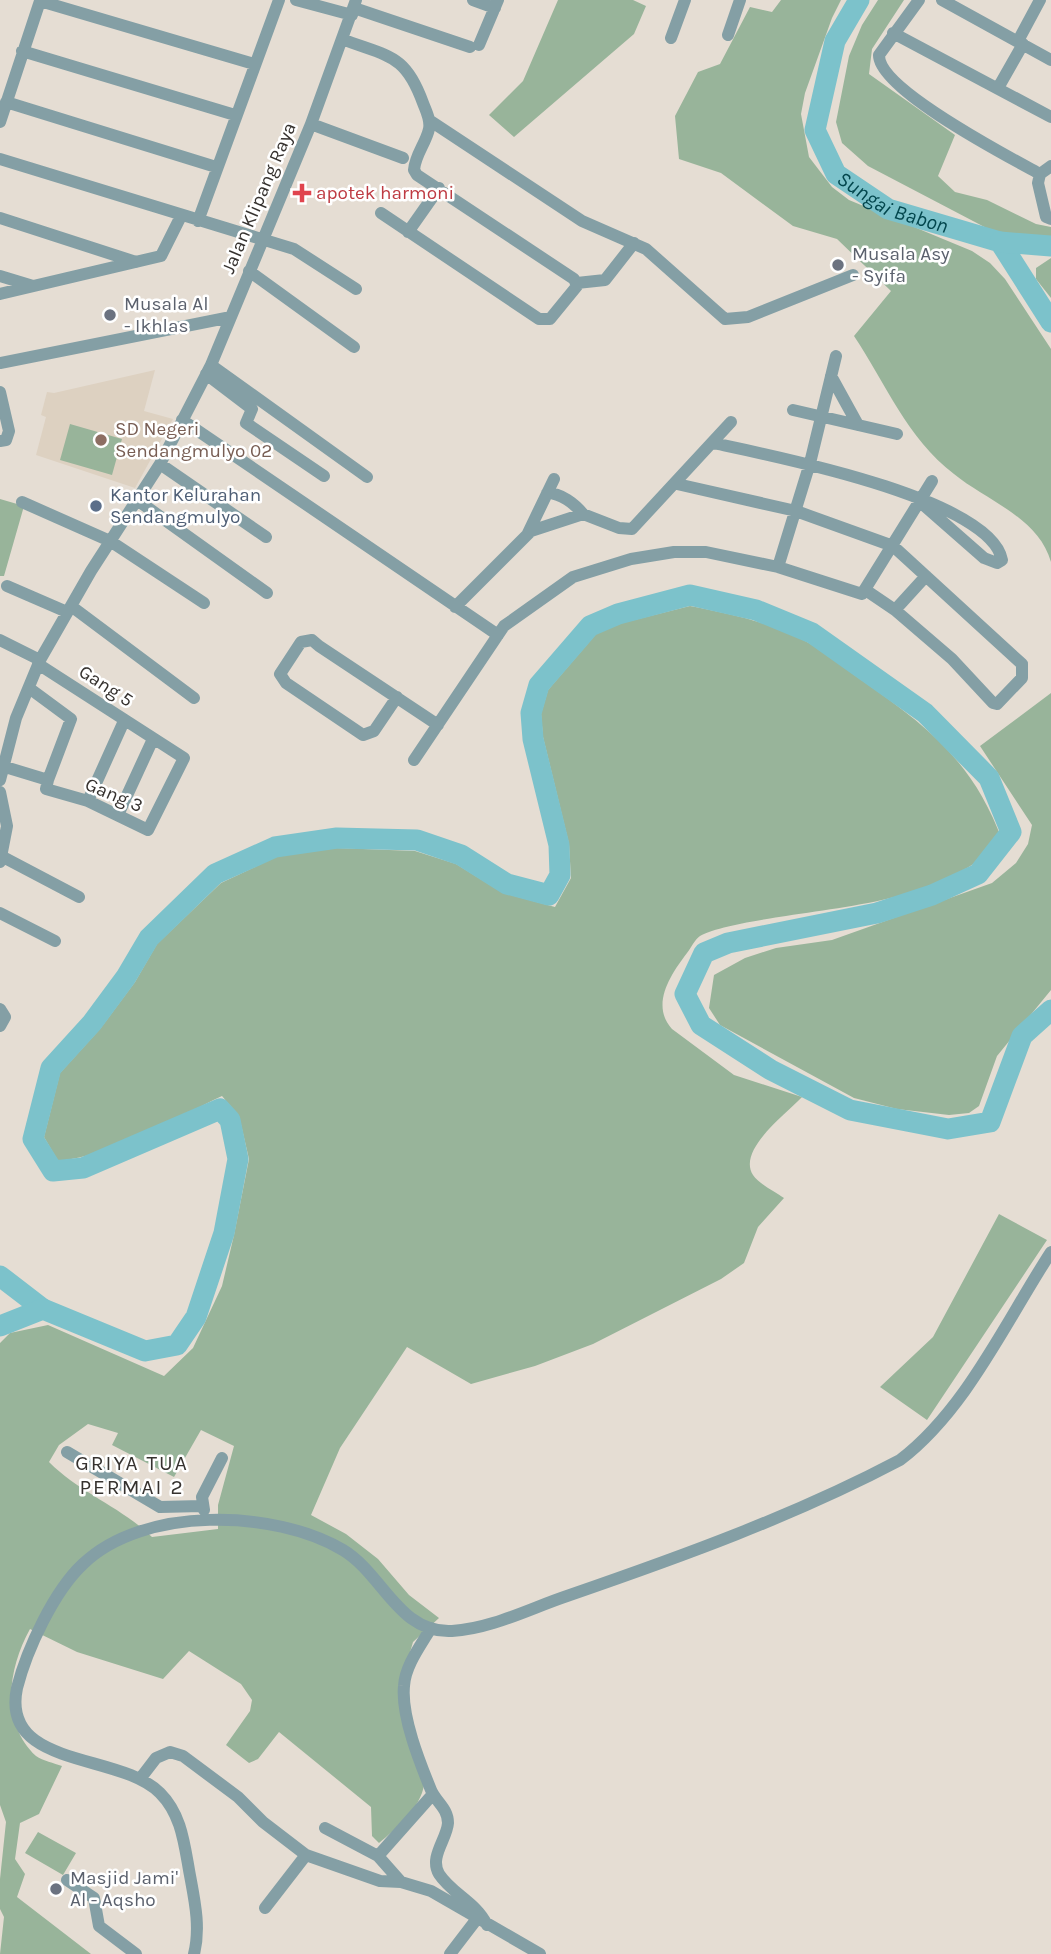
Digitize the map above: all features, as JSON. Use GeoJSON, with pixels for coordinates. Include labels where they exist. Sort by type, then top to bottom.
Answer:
{"type":"FeatureCollection","features":[{"type":"Feature","properties":{"kind":"street"},"geometry":{"type":"LineString","coordinates":[[198,221],[215,167],[279,0]]}},
{"type":"Feature","properties":{"kind":"street"},"geometry":{"type":"LineString","coordinates":[[296,0],[354,8],[475,46],[496,4],[473,0]]}},
{"type":"Feature","properties":{"kind":"street"},"geometry":{"type":"LineString","coordinates":[[671,38],[685,0]]}},
{"type":"Feature","properties":{"kind":"street"},"geometry":{"type":"LineString","coordinates":[[729,35],[740,0]]}},
{"type":"Feature","properties":{"kind":"street"},"geometry":{"type":"LineString","coordinates":[[919,0],[879,55],[881,67],[922,104],[1040,174]]}},
{"type":"Feature","properties":{"kind":"street"},"geometry":{"type":"LineString","coordinates":[[942,0],[1051,60]]}},
{"type":"Feature","properties":{"kind":"street"},"geometry":{"type":"LineString","coordinates":[[998,88],[1040,0],[1051,6]]}},
{"type":"Feature","properties":{"kind":"street"},"geometry":{"type":"LineString","coordinates":[[0,122],[37,5],[43,1],[254,64]]}},
{"type":"Feature","properties":{"kind":"street","name":"Jalan Klipang Raya"},"geometry":{"type":"LineString","coordinates":[[0,780],[5,736],[39,662],[110,541],[160,464],[208,370],[311,124],[354,8]]}},
{"type":"Feature","properties":{"kind":"street"},"geometry":{"type":"LineString","coordinates":[[893,33],[1051,117]]}},
{"type":"Feature","properties":{"kind":"street"},"geometry":{"type":"LineString","coordinates":[[342,39],[407,68],[414,77],[429,120],[428,132],[414,170],[574,278],[577,283],[575,291],[550,319],[539,320],[381,213]]}},
{"type":"Feature","properties":{"kind":"street"},"geometry":{"type":"LineString","coordinates":[[22,51],[235,115]]}},
{"type":"Feature","properties":{"kind":"street"},"geometry":{"type":"LineString","coordinates":[[6,102],[215,167]]}},
{"type":"Feature","properties":{"kind":"street"},"geometry":{"type":"LineString","coordinates":[[429,120],[582,221],[607,234],[634,243],[652,254],[728,320],[748,317],[853,275]]}},
{"type":"Feature","properties":{"kind":"street"},"geometry":{"type":"LineString","coordinates":[[311,124],[403,158]]}},
{"type":"Feature","properties":{"kind":"street"},"geometry":{"type":"LineString","coordinates":[[0,159],[293,249],[356,289]]}},
{"type":"Feature","properties":{"kind":"street"},"geometry":{"type":"LineString","coordinates":[[1051,166],[1040,174],[1038,184],[1046,217],[1051,219]]}},
{"type":"Feature","properties":{"kind":"street"},"geometry":{"type":"LineString","coordinates":[[408,232],[439,188]]}},
{"type":"Feature","properties":{"kind":"street"},"geometry":{"type":"LineString","coordinates":[[0,295],[164,254],[181,216]]}},
{"type":"Feature","properties":{"kind":"street"},"geometry":{"type":"LineString","coordinates":[[0,218],[136,262]]}},
{"type":"Feature","properties":{"kind":"street"},"geometry":{"type":"LineString","coordinates":[[577,283],[606,280],[634,243]]}},
{"type":"Feature","properties":{"kind":"street"},"geometry":{"type":"LineString","coordinates":[[249,271],[354,347]]}},
{"type":"Feature","properties":{"kind":"street"},"geometry":{"type":"LineString","coordinates":[[0,276],[33,286]]}},
{"type":"Feature","properties":{"kind":"street"},"geometry":{"type":"LineString","coordinates":[[0,363],[231,317]]}},
{"type":"Feature","properties":{"kind":"street"},"geometry":{"type":"LineString","coordinates":[[778,567],[810,463],[836,356]]}},
{"type":"Feature","properties":{"kind":"street"},"geometry":{"type":"LineString","coordinates":[[208,370],[253,409],[246,423],[324,476]]}},
{"type":"Feature","properties":{"kind":"street"},"geometry":{"type":"LineString","coordinates":[[208,370],[367,477]]}},
{"type":"Feature","properties":{"kind":"street"},"geometry":{"type":"LineString","coordinates":[[831,376],[858,425]]}},
{"type":"Feature","properties":{"kind":"street"},"geometry":{"type":"LineString","coordinates":[[0,391],[9,430],[6,440],[0,441]]}},
{"type":"Feature","properties":{"kind":"street"},"geometry":{"type":"LineString","coordinates":[[793,410],[897,434]]}},
{"type":"Feature","properties":{"kind":"street"},"geometry":{"type":"LineString","coordinates":[[182,420],[498,635]]}},
{"type":"Feature","properties":{"kind":"street"},"geometry":{"type":"LineString","coordinates":[[547,493],[555,493],[576,506],[583,514],[619,528],[632,529],[677,484],[731,422]]}},
{"type":"Feature","properties":{"kind":"street"},"geometry":{"type":"LineString","coordinates":[[713,443],[810,463],[914,496],[919,501],[984,558],[997,563],[1002,560],[978,527],[919,501]]}},
{"type":"Feature","properties":{"kind":"street"},"geometry":{"type":"LineString","coordinates":[[160,464],[266,537]]}},
{"type":"Feature","properties":{"kind":"street"},"geometry":{"type":"LineString","coordinates":[[455,607],[528,533],[554,479]]}},
{"type":"Feature","properties":{"kind":"street"},"geometry":{"type":"LineString","coordinates":[[414,760],[498,635],[513,619],[573,577],[631,559],[674,552],[706,552],[778,567],[854,594],[867,591],[932,481]]}},
{"type":"Feature","properties":{"kind":"street"},"geometry":{"type":"LineString","coordinates":[[677,484],[796,511],[893,546],[1023,664],[1022,678],[997,704],[993,703],[964,670],[895,610],[867,591]]}},
{"type":"Feature","properties":{"kind":"street"},"geometry":{"type":"LineString","coordinates":[[137,500],[267,593]]}},
{"type":"Feature","properties":{"kind":"street"},"geometry":{"type":"LineString","coordinates":[[22,502],[110,541],[204,603]]}},
{"type":"Feature","properties":{"kind":"street"},"geometry":{"type":"LineString","coordinates":[[528,533],[583,514]]}},
{"type":"Feature","properties":{"kind":"street"},"geometry":{"type":"LineString","coordinates":[[895,610],[926,576]]}},
{"type":"Feature","properties":{"kind":"street"},"geometry":{"type":"LineString","coordinates":[[7,586],[69,609],[194,698]]}},
{"type":"Feature","properties":{"kind":"street"},"geometry":{"type":"LineString","coordinates":[[397,697],[374,731],[363,735],[286,683],[280,674],[301,642],[308,639],[397,697],[438,725]]}},
{"type":"Feature","properties":{"kind":"street","name":"Gang 5"},"geometry":{"type":"LineString","coordinates":[[0,640],[39,662],[153,739]]}},
{"type":"Feature","properties":{"kind":"street"},"geometry":{"type":"LineString","coordinates":[[29,688],[71,719],[48,780]]}},
{"type":"Feature","properties":{"kind":"street"},"geometry":{"type":"LineString","coordinates":[[89,801],[124,721]]}},
{"type":"Feature","properties":{"kind":"street"},"geometry":{"type":"LineString","coordinates":[[118,815],[153,739]]}},
{"type":"Feature","properties":{"kind":"street","name":"Gang 3"},"geometry":{"type":"LineString","coordinates":[[2,766],[48,780],[46,789],[89,801],[151,829],[184,758],[153,739]]}},
{"type":"Feature","properties":{"kind":"street"},"geometry":{"type":"LineString","coordinates":[[0,792],[7,826],[1,859],[79,897]]}},
{"type":"Feature","properties":{"kind":"street"},"geometry":{"type":"LineString","coordinates":[[0,913],[55,941]]}},
{"type":"Feature","properties":{"kind":"street"},"geometry":{"type":"LineString","coordinates":[[0,1009],[5,1017],[0,1027]]}},
{"type":"Feature","properties":{"kind":"street"},"geometry":{"type":"LineString","coordinates":[[194,1954],[198,1920],[176,1813],[163,1796],[140,1779],[114,1767],[39,1747],[26,1735],[15,1704],[23,1670],[38,1630],[85,1561],[118,1541],[177,1522],[210,1520],[277,1527],[340,1548],[358,1560],[404,1614],[431,1628],[455,1630],[490,1622],[679,1558],[900,1460],[919,1446],[956,1405],[1051,1252]]}},
{"type":"Feature","properties":{"kind":"street"},"geometry":{"type":"LineString","coordinates":[[66,1452],[160,1507],[201,1506]]}},
{"type":"Feature","properties":{"kind":"street"},"geometry":{"type":"LineString","coordinates":[[210,1520],[201,1506],[202,1497],[222,1458]]}},
{"type":"Feature","properties":{"kind":"street"},"geometry":{"type":"LineString","coordinates":[[431,1628],[407,1672],[403,1688],[418,1756],[433,1794],[445,1808],[448,1823],[436,1858],[438,1873],[479,1911],[481,1922]]}},
{"type":"Feature","properties":{"kind":"street"},"geometry":{"type":"LineString","coordinates":[[140,1779],[156,1758],[170,1752],[183,1756],[306,1855],[380,1881],[401,1882],[431,1891],[540,1954]]}},
{"type":"Feature","properties":{"kind":"street"},"geometry":{"type":"LineString","coordinates":[[378,1856],[433,1794]]}},
{"type":"Feature","properties":{"kind":"street"},"geometry":{"type":"LineString","coordinates":[[325,1828],[378,1856],[401,1882]]}},
{"type":"Feature","properties":{"kind":"street"},"geometry":{"type":"LineString","coordinates":[[265,1908],[306,1855]]}},
{"type":"Feature","properties":{"kind":"street"},"geometry":{"type":"LineString","coordinates":[[68,1880],[94,1898],[99,1926],[136,1954]]}},
{"type":"Feature","properties":{"kind":"street"},"geometry":{"type":"LineString","coordinates":[[450,1954],[481,1922]]}},
{"type":"Feature","properties":{"kind":"shaded area","name":"SD Negeri Sendangmulyo 02"},"geometry":{"type":"Polygon","coordinates":[[[155,370],[144,411],[173,419],[135,488],[36,455],[46,417],[41,415],[47,392],[54,393],[155,370]]]}},
{"type":"Feature","properties":{"kind":"green space"},"geometry":{"type":"Polygon","coordinates":[[[558,0],[633,0],[646,6],[634,34],[514,137],[489,115],[523,81],[558,0]]]}},
{"type":"Feature","properties":{"kind":"green space"},"geometry":{"type":"Polygon","coordinates":[[[781,0],[841,0],[805,93],[801,114],[809,157],[832,187],[849,200],[972,251],[990,263],[1005,279],[1051,349],[1051,562],[1035,533],[1010,511],[954,474],[923,444],[898,410],[854,336],[891,291],[837,239],[793,226],[721,173],[679,159],[675,116],[698,72],[720,64],[750,7],[772,12],[781,0]]]}},
{"type":"Feature","properties":{"kind":"green space"},"geometry":{"type":"Polygon","coordinates":[[[878,0],[904,0],[872,49],[869,74],[955,135],[938,176],[955,192],[987,200],[1036,224],[1051,227],[1051,240],[994,232],[868,166],[842,143],[836,122],[849,56],[862,25],[878,0]]]}},
{"type":"Feature","properties":{"kind":"green space"},"geometry":{"type":"Polygon","coordinates":[[[1051,258],[1051,298],[1036,279],[1036,268],[1051,258]]]}},
{"type":"Feature","properties":{"kind":"green space"},"geometry":{"type":"Polygon","coordinates":[[[70,424],[122,439],[112,475],[60,460],[70,424]]]}},
{"type":"Feature","properties":{"kind":"green space"},"geometry":{"type":"Polygon","coordinates":[[[0,499],[24,506],[4,576],[0,576],[0,499]]]}},
{"type":"Feature","properties":{"kind":"green space"},"geometry":{"type":"Polygon","coordinates":[[[690,606],[765,624],[814,646],[906,713],[945,748],[977,788],[1002,840],[979,860],[927,887],[868,903],[750,922],[707,933],[696,939],[675,970],[663,1000],[666,1020],[672,1029],[734,1075],[802,1097],[766,1133],[752,1155],[750,1165],[753,1175],[784,1198],[758,1227],[744,1263],[721,1279],[593,1344],[535,1366],[471,1384],[407,1347],[340,1448],[311,1515],[346,1534],[378,1559],[409,1595],[439,1618],[413,1642],[399,1690],[424,1785],[418,1801],[407,1817],[379,1843],[372,1836],[371,1807],[279,1732],[258,1759],[249,1763],[226,1745],[250,1711],[252,1700],[241,1684],[189,1651],[163,1679],[77,1652],[30,1629],[22,1645],[13,1678],[12,1711],[25,1742],[36,1756],[62,1766],[39,1814],[20,1823],[15,1859],[25,1874],[17,1897],[91,1954],[0,1954],[4,1917],[0,1909],[0,1879],[6,1822],[0,1805],[0,1343],[10,1333],[48,1325],[164,1376],[193,1348],[222,1286],[249,1159],[239,1116],[222,1096],[121,1144],[100,1152],[58,1161],[44,1137],[60,1073],[100,1029],[135,982],[157,944],[221,883],[278,856],[337,848],[415,851],[456,864],[503,893],[555,907],[571,878],[569,844],[543,737],[541,714],[548,690],[596,634],[622,623],[690,606]],[[88,1424],[59,1445],[49,1462],[74,1483],[140,1526],[152,1537],[218,1529],[218,1505],[234,1446],[201,1430],[174,1477],[112,1445],[118,1433],[88,1424]]]}},
{"type":"Feature","properties":{"kind":"green space"},"geometry":{"type":"Polygon","coordinates":[[[1051,693],[1051,990],[997,1056],[979,1106],[969,1113],[949,1115],[897,1109],[854,1098],[720,1025],[709,1008],[714,975],[745,958],[776,948],[832,940],[992,883],[1016,863],[1028,844],[1032,825],[980,746],[1051,693]]]}},
{"type":"Feature","properties":{"kind":"green space"},"geometry":{"type":"Polygon","coordinates":[[[999,1214],[1047,1240],[927,1420],[880,1387],[933,1337],[999,1214]]]}},
{"type":"Feature","properties":{"kind":"green space"},"geometry":{"type":"Polygon","coordinates":[[[38,1832],[76,1853],[63,1875],[25,1853],[38,1832]]]}},
{"type":"Feature","properties":{"kind":"waterway","name":"Sungai Babon"},"geometry":{"type":"LineString","coordinates":[[859,0],[835,41],[815,130],[836,174],[888,209],[1000,242],[1051,322]]}},
{"type":"Feature","properties":{"kind":"waterway"},"geometry":{"type":"LineString","coordinates":[[1000,242],[1051,246]]}},
{"type":"Feature","properties":{"kind":"waterway"},"geometry":{"type":"LineString","coordinates":[[0,1326],[43,1309],[145,1351],[177,1345],[196,1317],[224,1233],[238,1159],[230,1120],[220,1109],[83,1168],[53,1171],[33,1139],[51,1068],[92,1023],[126,977],[149,938],[215,874],[275,847],[337,838],[417,840],[461,855],[507,884],[549,895],[560,875],[559,845],[533,739],[531,713],[539,685],[590,626],[618,614],[690,595],[756,610],[812,633],[925,713],[989,778],[1011,832],[978,874],[932,895],[877,913],[728,943],[704,953],[685,994],[701,1025],[771,1070],[850,1110],[948,1129],[990,1122],[1022,1036],[1051,1010]]}},
{"type":"Feature","properties":{"kind":"waterway"},"geometry":{"type":"LineString","coordinates":[[0,1276],[43,1309]]}},
{"type":"Feature","properties":{"kind":"place","name":"apotek harmoni"},"geometry":{"type":"Point","coordinates":[302,193]}},
{"type":"Feature","properties":{"kind":"place","name":"Musala Asy - Syifa"},"geometry":{"type":"Point","coordinates":[838,265]}},
{"type":"Feature","properties":{"kind":"place","name":"Musala Al - Ikhlas"},"geometry":{"type":"Point","coordinates":[110,315]}},
{"type":"Feature","properties":{"kind":"place","name":"SD Negeri Sendangmulyo 02"},"geometry":{"type":"Point","coordinates":[101,440]}},
{"type":"Feature","properties":{"kind":"place","name":"Kantor Kelurahan Sendangmulyo"},"geometry":{"type":"Point","coordinates":[96,506]}},
{"type":"Feature","properties":{"kind":"place","name":"Masjid Jami' Al - Aqsho"},"geometry":{"type":"Point","coordinates":[56,1889]}},
{"type":"Feature","properties":{"kind":"district","name":"GRIYA TUA PERMAI 2"},"geometry":{"type":"Point","coordinates":[132,1475]}}]}
